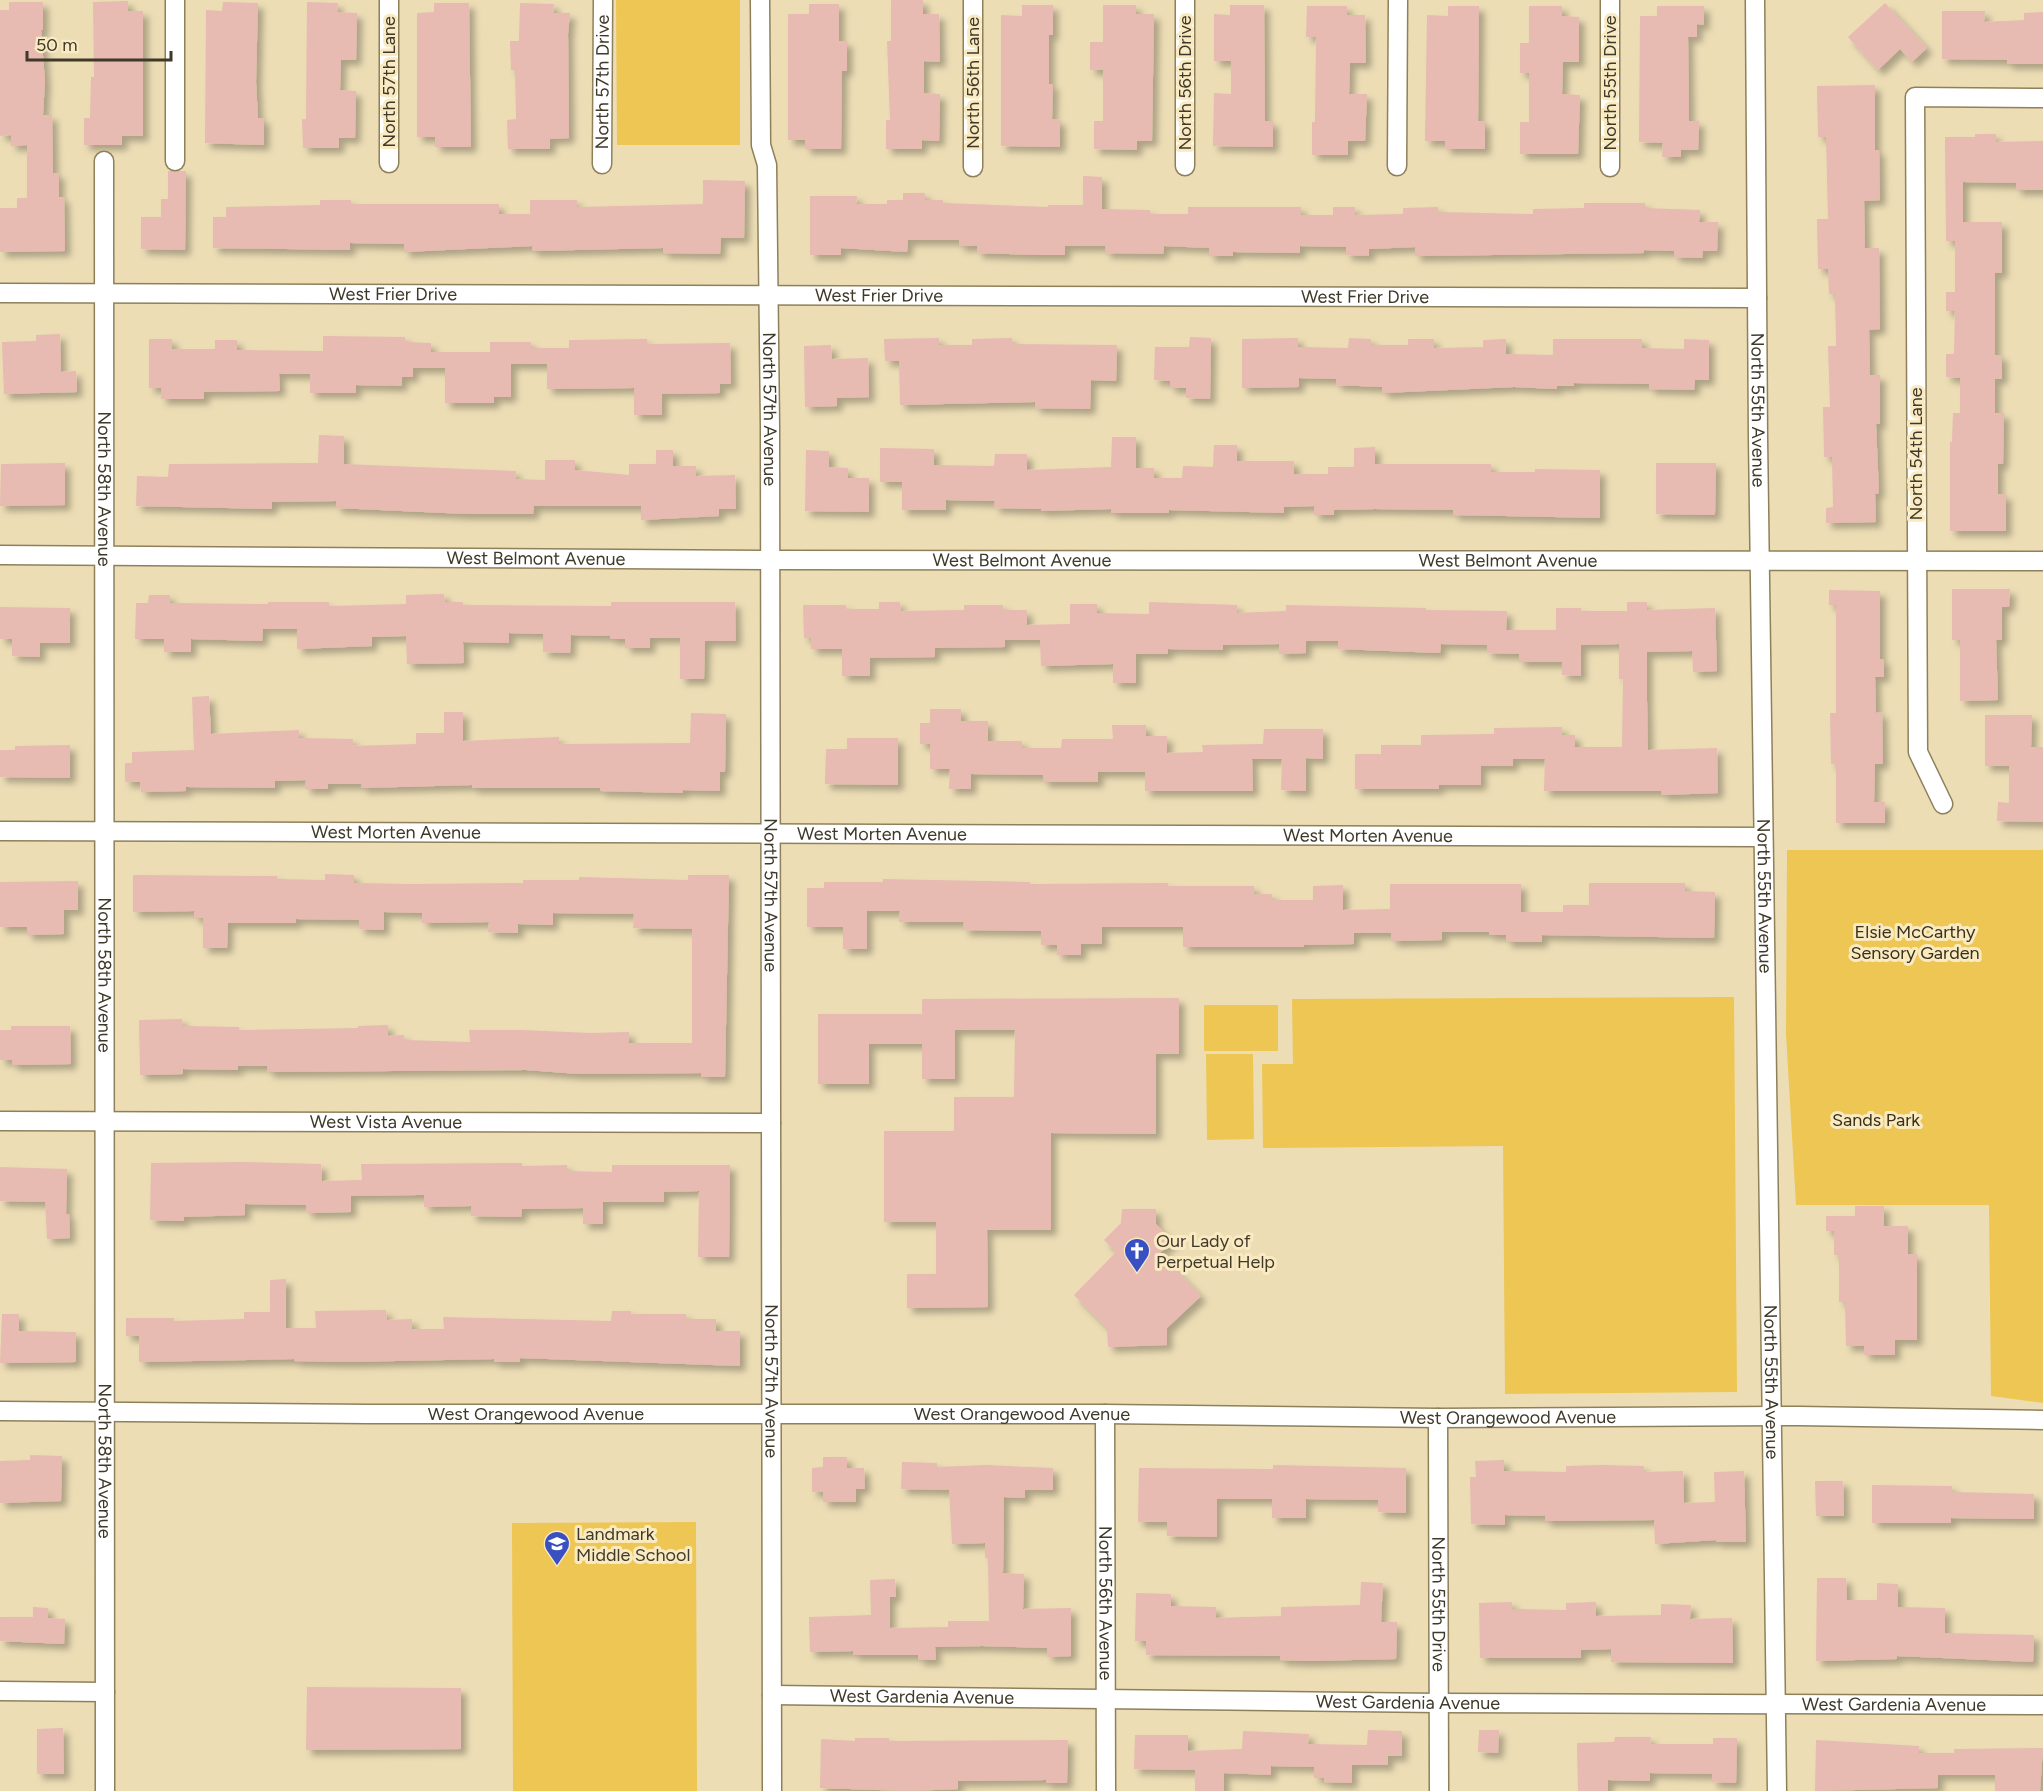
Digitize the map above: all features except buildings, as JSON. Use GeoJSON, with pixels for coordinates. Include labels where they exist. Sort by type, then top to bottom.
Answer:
{"type":"FeatureCollection","features":[{"type":"Feature","properties":{"kind":"street"},"geometry":{"type":"LineString","coordinates":[[175,0],[175,161]]}},
{"type":"Feature","properties":{"kind":"street","name":"North 57th Lane"},"geometry":{"type":"LineString","coordinates":[[388,0],[389,164]]}},
{"type":"Feature","properties":{"kind":"street","name":"North 57th Drive"},"geometry":{"type":"LineString","coordinates":[[602,164],[603,0]]}},
{"type":"Feature","properties":{"kind":"street","name":"North 57th Avenue"},"geometry":{"type":"LineString","coordinates":[[760,0],[761,145],[767,165],[768,296],[772,1791]]}},
{"type":"Feature","properties":{"kind":"street","name":"North 56th Lane"},"geometry":{"type":"LineString","coordinates":[[973,0],[973,167]]}},
{"type":"Feature","properties":{"kind":"street","name":"North 56th Drive"},"geometry":{"type":"LineString","coordinates":[[1185,0],[1185,166]]}},
{"type":"Feature","properties":{"kind":"street"},"geometry":{"type":"LineString","coordinates":[[1397,166],[1398,0]]}},
{"type":"Feature","properties":{"kind":"street","name":"North 55th Drive"},"geometry":{"type":"LineString","coordinates":[[1610,0],[1610,167]]}},
{"type":"Feature","properties":{"kind":"street","name":"North 55th Avenue"},"geometry":{"type":"LineString","coordinates":[[1755,0],[1763,837],[1777,1791]]}},
{"type":"Feature","properties":{"kind":"street","name":"North 54th Lane"},"geometry":{"type":"LineString","coordinates":[[1943,804],[1917,752],[1915,97],[2043,99]]}},
{"type":"Feature","properties":{"kind":"street","name":"North 58th Avenue"},"geometry":{"type":"LineString","coordinates":[[104,161],[105,1791]]}},
{"type":"Feature","properties":{"kind":"street","name":"West Frier Drive"},"geometry":{"type":"LineString","coordinates":[[0,293],[1757,298]]}},
{"type":"Feature","properties":{"kind":"street","name":"West Belmont Avenue"},"geometry":{"type":"LineString","coordinates":[[0,555],[769,560],[2043,561]]}},
{"type":"Feature","properties":{"kind":"street","name":"West Morten Avenue"},"geometry":{"type":"LineString","coordinates":[[0,831],[1763,837]]}},
{"type":"Feature","properties":{"kind":"street","name":"West Vista Avenue"},"geometry":{"type":"LineString","coordinates":[[0,1121],[771,1123]]}},
{"type":"Feature","properties":{"kind":"street","name":"West Orangewood Avenue"},"geometry":{"type":"LineString","coordinates":[[0,1411],[106,1413],[1105,1413],[1438,1418],[1772,1416],[2043,1420]]}},
{"type":"Feature","properties":{"kind":"street","name":"North 56th Avenue"},"geometry":{"type":"LineString","coordinates":[[1105,1413],[1106,1791]]}},
{"type":"Feature","properties":{"kind":"street","name":"North 55th Drive"},"geometry":{"type":"LineString","coordinates":[[1438,1418],[1439,1791]]}},
{"type":"Feature","properties":{"kind":"street"},"geometry":{"type":"LineString","coordinates":[[0,1691],[105,1692]]}},
{"type":"Feature","properties":{"kind":"street","name":"West Gardenia Avenue"},"geometry":{"type":"LineString","coordinates":[[772,1695],[1439,1703],[1775,1702],[2043,1705]]}},
{"type":"Feature","properties":{"kind":"green space"},"geometry":{"type":"Polygon","coordinates":[[[616,0],[740,0],[740,145],[617,145],[616,0]]]}},
{"type":"Feature","properties":{"kind":"green space"},"geometry":{"type":"Polygon","coordinates":[[[1787,850],[2043,850],[2043,1403],[1991,1396],[1989,1205],[1796,1205],[1786,1034],[1787,850]]]}},
{"type":"Feature","properties":{"kind":"green space"},"geometry":{"type":"Polygon","coordinates":[[[1734,997],[1737,1392],[1505,1394],[1503,1146],[1263,1148],[1262,1064],[1293,1064],[1292,999],[1734,997]]]}},
{"type":"Feature","properties":{"kind":"green space"},"geometry":{"type":"Polygon","coordinates":[[[1204,1005],[1278,1005],[1278,1051],[1204,1051],[1204,1005]]]}},
{"type":"Feature","properties":{"kind":"green space"},"geometry":{"type":"Polygon","coordinates":[[[1206,1054],[1253,1054],[1254,1139],[1207,1140],[1206,1054]]]}},
{"type":"Feature","properties":{"kind":"green space"},"geometry":{"type":"Polygon","coordinates":[[[696,1522],[697,1791],[513,1791],[512,1523],[696,1522]]]}},
{"type":"Feature","properties":{"kind":"place","name":"Our Lady of Perpetual Help"},"geometry":{"type":"Point","coordinates":[1137,1274]}},
{"type":"Feature","properties":{"kind":"place","name":"Landmark Middle School"},"geometry":{"type":"Point","coordinates":[557,1567]}},
{"type":"Feature","properties":{"kind":"park label","name":"Elsie McCarthy Sensory Garden"},"geometry":{"type":"Point","coordinates":[1915,942]}},
{"type":"Feature","properties":{"kind":"park label","name":"Sands Park"},"geometry":{"type":"Point","coordinates":[1876,1120]}}]}
